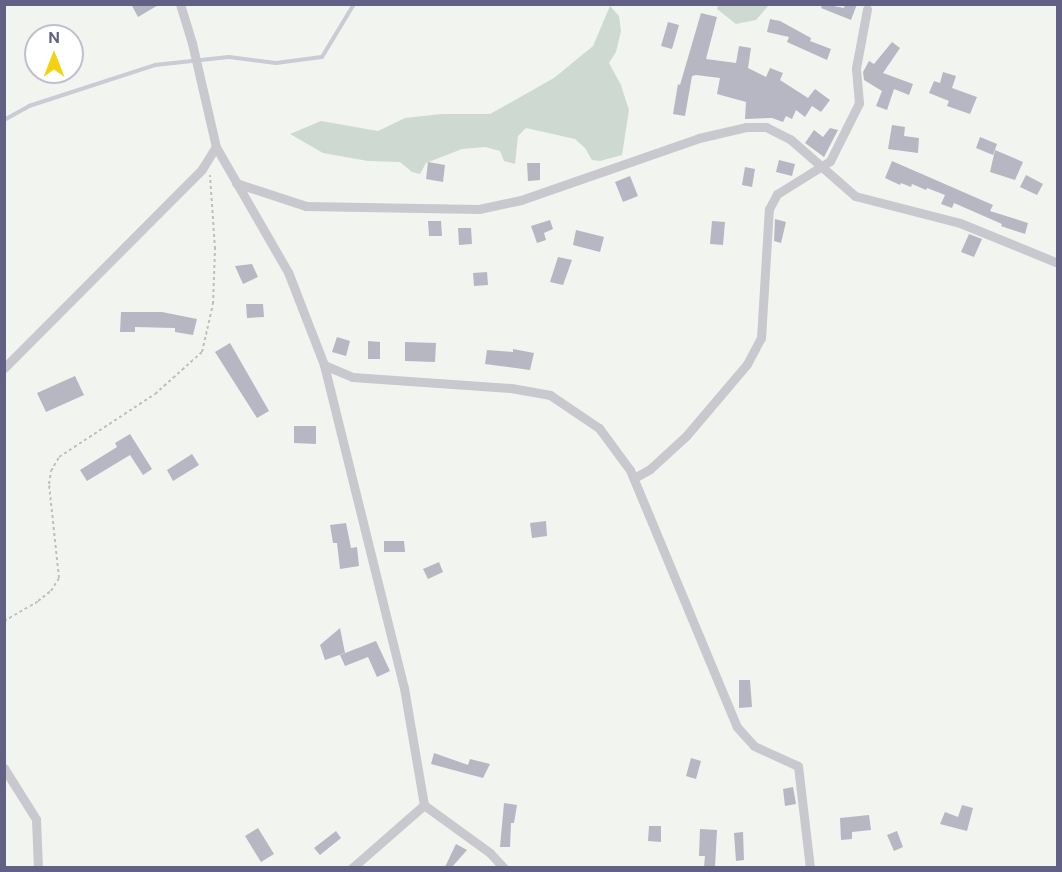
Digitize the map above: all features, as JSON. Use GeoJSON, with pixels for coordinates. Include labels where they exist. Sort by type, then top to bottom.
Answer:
{"type":"FeatureCollection","features":[{"type":"Feature","properties":{"kind":"street"},"geometry":{"type":"LineString","coordinates":[[180,4],[192,44],[216,147],[288,272],[324,365],[404,688],[424,804],[490,853],[504,867]]}},
{"type":"Feature","properties":{"kind":"street"},"geometry":{"type":"LineString","coordinates":[[634,478],[650,470],[686,436],[747,364],[761,338],[769,209],[777,194],[830,162],[859,103],[856,68],[867,9]]}},
{"type":"Feature","properties":{"kind":"street"},"geometry":{"type":"LineString","coordinates":[[236,183],[306,206],[479,209],[521,200],[699,138],[746,127],[766,127],[790,139],[855,196],[960,223],[1058,263]]}},
{"type":"Feature","properties":{"kind":"street"},"geometry":{"type":"LineString","coordinates":[[4,368],[209,160],[216,147]]}},
{"type":"Feature","properties":{"kind":"street"},"geometry":{"type":"LineString","coordinates":[[324,365],[352,377],[511,388],[550,395],[599,428],[634,478],[737,727],[754,746],[798,766],[810,867]]}},
{"type":"Feature","properties":{"kind":"street"},"geometry":{"type":"LineString","coordinates":[[4,768],[36,819],[38,867]]}},
{"type":"Feature","properties":{"kind":"street"},"geometry":{"type":"LineString","coordinates":[[351,867],[424,804]]}},
{"type":"Feature","properties":{"kind":"path"},"geometry":{"type":"LineString","coordinates":[[4,621],[38,602],[51,591],[59,578],[49,484],[51,471],[59,457],[155,394],[202,352],[213,304],[214,271],[209,160]]}},
{"type":"Feature","properties":{"kind":"shaded area"},"geometry":{"type":"Polygon","coordinates":[[[718,4],[769,5],[756,20],[736,24],[717,9],[718,4]]]}},
{"type":"Feature","properties":{"kind":"shaded area"},"geometry":{"type":"Polygon","coordinates":[[[610,6],[619,16],[621,31],[616,52],[609,63],[621,85],[629,110],[622,155],[600,161],[592,160],[585,148],[575,139],[526,128],[518,136],[515,164],[504,161],[500,151],[485,147],[462,149],[426,163],[420,174],[412,172],[400,162],[368,161],[323,153],[290,134],[321,121],[378,131],[405,118],[442,114],[490,114],[554,78],[593,46],[610,6]]]}},
{"type":"Feature","properties":{"kind":"building"},"geometry":{"type":"Polygon","coordinates":[[[131,4],[160,4],[138,17],[131,4]]]}},
{"type":"Feature","properties":{"kind":"building"},"geometry":{"type":"Polygon","coordinates":[[[823,4],[844,8],[845,4],[857,4],[851,20],[821,8],[823,4]]]}},
{"type":"Feature","properties":{"kind":"building"},"geometry":{"type":"Polygon","coordinates":[[[701,13],[717,17],[706,59],[736,63],[739,46],[751,48],[748,68],[766,77],[770,68],[783,73],[780,80],[808,98],[815,89],[830,100],[821,112],[812,106],[805,117],[796,110],[792,119],[786,116],[783,122],[772,118],[745,119],[746,102],[717,94],[720,78],[696,75],[692,76],[685,116],[673,114],[678,84],[680,85],[701,13]]]}},
{"type":"Feature","properties":{"kind":"building"},"geometry":{"type":"Polygon","coordinates":[[[770,19],[780,21],[811,38],[810,41],[831,49],[827,60],[787,42],[789,37],[767,32],[770,19]]]}},
{"type":"Feature","properties":{"kind":"building"},"geometry":{"type":"Polygon","coordinates":[[[668,22],[679,25],[672,49],[661,46],[668,22]]]}},
{"type":"Feature","properties":{"kind":"building"},"geometry":{"type":"Polygon","coordinates":[[[892,42],[900,48],[883,73],[913,84],[909,95],[894,89],[887,110],[876,106],[882,91],[864,80],[863,72],[869,61],[874,64],[892,42]]]}},
{"type":"Feature","properties":{"kind":"building"},"geometry":{"type":"Polygon","coordinates":[[[943,72],[956,76],[952,88],[977,97],[970,114],[947,106],[949,101],[929,93],[934,81],[940,83],[943,72]]]}},
{"type":"Feature","properties":{"kind":"building"},"geometry":{"type":"Polygon","coordinates":[[[892,125],[905,127],[904,136],[919,138],[918,153],[888,149],[892,125]]]}},
{"type":"Feature","properties":{"kind":"building"},"geometry":{"type":"Polygon","coordinates":[[[830,128],[838,130],[824,157],[805,143],[814,130],[823,137],[830,128]]]}},
{"type":"Feature","properties":{"kind":"building"},"geometry":{"type":"Polygon","coordinates":[[[980,137],[997,144],[993,155],[976,148],[980,137]]]}},
{"type":"Feature","properties":{"kind":"building"},"geometry":{"type":"Polygon","coordinates":[[[995,150],[1023,162],[1015,180],[990,172],[995,150]]]}},
{"type":"Feature","properties":{"kind":"building"},"geometry":{"type":"Polygon","coordinates":[[[779,160],[795,164],[792,176],[776,172],[779,160]]]}},
{"type":"Feature","properties":{"kind":"building"},"geometry":{"type":"Polygon","coordinates":[[[892,161],[993,205],[990,211],[1028,223],[1025,234],[1001,226],[1002,224],[954,203],[952,208],[941,204],[945,195],[912,184],[911,187],[901,183],[900,185],[885,178],[892,161]]]}},
{"type":"Feature","properties":{"kind":"building"},"geometry":{"type":"Polygon","coordinates":[[[428,162],[445,165],[443,182],[426,179],[428,162]]]}},
{"type":"Feature","properties":{"kind":"building"},"geometry":{"type":"Polygon","coordinates":[[[527,163],[540,163],[540,180],[528,181],[527,163]]]}},
{"type":"Feature","properties":{"kind":"building"},"geometry":{"type":"Polygon","coordinates":[[[745,167],[755,169],[752,187],[742,185],[745,167]]]}},
{"type":"Feature","properties":{"kind":"building"},"geometry":{"type":"Polygon","coordinates":[[[1026,175],[1043,184],[1037,195],[1020,187],[1026,175]]]}},
{"type":"Feature","properties":{"kind":"building"},"geometry":{"type":"Polygon","coordinates":[[[630,176],[638,196],[623,202],[615,182],[630,176]]]}},
{"type":"Feature","properties":{"kind":"building"},"geometry":{"type":"Polygon","coordinates":[[[775,219],[786,222],[781,243],[774,241],[775,219]]]}},
{"type":"Feature","properties":{"kind":"building"},"geometry":{"type":"Polygon","coordinates":[[[550,220],[553,229],[544,233],[546,240],[537,243],[531,226],[550,220]]]}},
{"type":"Feature","properties":{"kind":"building"},"geometry":{"type":"Polygon","coordinates":[[[428,221],[441,221],[442,236],[429,236],[428,221]]]}},
{"type":"Feature","properties":{"kind":"building"},"geometry":{"type":"Polygon","coordinates":[[[712,221],[725,222],[723,245],[710,244],[712,221]]]}},
{"type":"Feature","properties":{"kind":"building"},"geometry":{"type":"Polygon","coordinates":[[[458,228],[471,228],[472,244],[459,245],[458,228]]]}},
{"type":"Feature","properties":{"kind":"building"},"geometry":{"type":"Polygon","coordinates":[[[576,230],[604,237],[600,252],[573,245],[576,230]]]}},
{"type":"Feature","properties":{"kind":"building"},"geometry":{"type":"Polygon","coordinates":[[[969,234],[982,239],[974,257],[961,252],[969,234]]]}},
{"type":"Feature","properties":{"kind":"building"},"geometry":{"type":"Polygon","coordinates":[[[558,257],[572,260],[563,285],[550,282],[558,257]]]}},
{"type":"Feature","properties":{"kind":"building"},"geometry":{"type":"Polygon","coordinates":[[[252,264],[258,277],[243,284],[235,266],[252,264]]]}},
{"type":"Feature","properties":{"kind":"building"},"geometry":{"type":"Polygon","coordinates":[[[487,272],[488,285],[474,286],[473,273],[487,272]]]}},
{"type":"Feature","properties":{"kind":"building"},"geometry":{"type":"Polygon","coordinates":[[[246,304],[263,304],[264,317],[247,318],[246,304]]]}},
{"type":"Feature","properties":{"kind":"building"},"geometry":{"type":"Polygon","coordinates":[[[121,312],[162,312],[197,319],[193,335],[175,332],[175,328],[135,327],[135,332],[120,332],[121,312]]]}},
{"type":"Feature","properties":{"kind":"building"},"geometry":{"type":"Polygon","coordinates":[[[337,337],[350,341],[346,356],[332,352],[337,337]]]}},
{"type":"Feature","properties":{"kind":"building"},"geometry":{"type":"Polygon","coordinates":[[[368,341],[380,342],[380,359],[368,359],[368,341]]]}},
{"type":"Feature","properties":{"kind":"building"},"geometry":{"type":"Polygon","coordinates":[[[405,342],[436,343],[435,362],[405,361],[405,342]]]}},
{"type":"Feature","properties":{"kind":"building"},"geometry":{"type":"Polygon","coordinates":[[[230,343],[269,411],[257,418],[215,352],[230,343]]]}},
{"type":"Feature","properties":{"kind":"building"},"geometry":{"type":"Polygon","coordinates":[[[513,349],[534,353],[530,370],[485,364],[487,350],[513,352],[513,349]]]}},
{"type":"Feature","properties":{"kind":"building"},"geometry":{"type":"Polygon","coordinates":[[[75,376],[84,395],[46,412],[37,393],[75,376]]]}},
{"type":"Feature","properties":{"kind":"building"},"geometry":{"type":"Polygon","coordinates":[[[294,426],[316,426],[316,444],[294,443],[294,426]]]}},
{"type":"Feature","properties":{"kind":"building"},"geometry":{"type":"Polygon","coordinates":[[[130,434],[152,469],[143,475],[130,455],[87,481],[80,470],[117,447],[115,443],[130,434]]]}},
{"type":"Feature","properties":{"kind":"building"},"geometry":{"type":"Polygon","coordinates":[[[192,454],[199,465],[173,481],[167,470],[192,454]]]}},
{"type":"Feature","properties":{"kind":"building"},"geometry":{"type":"Polygon","coordinates":[[[546,521],[547,536],[532,538],[530,523],[546,521]]]}},
{"type":"Feature","properties":{"kind":"building"},"geometry":{"type":"Polygon","coordinates":[[[346,523],[351,548],[357,547],[359,566],[340,569],[337,543],[333,543],[330,525],[346,523]]]}},
{"type":"Feature","properties":{"kind":"building"},"geometry":{"type":"Polygon","coordinates":[[[384,541],[404,541],[405,552],[384,552],[384,541]]]}},
{"type":"Feature","properties":{"kind":"building"},"geometry":{"type":"Polygon","coordinates":[[[439,562],[443,572],[428,579],[423,569],[439,562]]]}},
{"type":"Feature","properties":{"kind":"building"},"geometry":{"type":"Polygon","coordinates":[[[340,628],[345,653],[325,660],[320,645],[340,628]]]}},
{"type":"Feature","properties":{"kind":"building"},"geometry":{"type":"Polygon","coordinates":[[[376,641],[390,671],[377,677],[368,657],[345,666],[340,655],[376,641]]]}},
{"type":"Feature","properties":{"kind":"building"},"geometry":{"type":"Polygon","coordinates":[[[739,680],[750,680],[752,707],[739,708],[739,680]]]}},
{"type":"Feature","properties":{"kind":"building"},"geometry":{"type":"Polygon","coordinates":[[[434,753],[468,765],[470,759],[490,764],[483,778],[431,764],[434,753]]]}},
{"type":"Feature","properties":{"kind":"building"},"geometry":{"type":"Polygon","coordinates":[[[691,758],[701,761],[696,779],[686,776],[691,758]]]}},
{"type":"Feature","properties":{"kind":"building"},"geometry":{"type":"Polygon","coordinates":[[[793,787],[796,804],[785,806],[783,789],[793,787]]]}},
{"type":"Feature","properties":{"kind":"building"},"geometry":{"type":"Polygon","coordinates":[[[504,803],[517,805],[514,823],[511,823],[510,847],[500,847],[504,803]]]}},
{"type":"Feature","properties":{"kind":"building"},"geometry":{"type":"Polygon","coordinates":[[[962,805],[973,808],[967,831],[940,824],[945,812],[958,817],[962,805]]]}},
{"type":"Feature","properties":{"kind":"building"},"geometry":{"type":"Polygon","coordinates":[[[869,815],[871,830],[852,832],[852,839],[841,840],[840,818],[869,815]]]}},
{"type":"Feature","properties":{"kind":"building"},"geometry":{"type":"Polygon","coordinates":[[[649,826],[661,826],[661,842],[648,841],[649,826]]]}},
{"type":"Feature","properties":{"kind":"building"},"geometry":{"type":"Polygon","coordinates":[[[258,828],[274,854],[261,862],[245,836],[258,828]]]}},
{"type":"Feature","properties":{"kind":"building"},"geometry":{"type":"Polygon","coordinates":[[[700,829],[717,830],[715,867],[704,867],[705,856],[699,856],[700,829]]]}},
{"type":"Feature","properties":{"kind":"building"},"geometry":{"type":"Polygon","coordinates":[[[336,831],[341,838],[320,855],[314,848],[336,831]]]}},
{"type":"Feature","properties":{"kind":"building"},"geometry":{"type":"Polygon","coordinates":[[[897,831],[903,847],[894,851],[887,835],[897,831]]]}},
{"type":"Feature","properties":{"kind":"building"},"geometry":{"type":"Polygon","coordinates":[[[743,832],[744,860],[736,861],[734,833],[743,832]]]}},
{"type":"Feature","properties":{"kind":"building"},"geometry":{"type":"Polygon","coordinates":[[[456,844],[467,850],[452,867],[445,867],[456,844]]]}},
{"type":"Feature","properties":{"kind":"waterway"},"geometry":{"type":"LineString","coordinates":[[4,120],[29,106],[155,65],[229,57],[276,63],[322,57],[354,4]]}}]}
